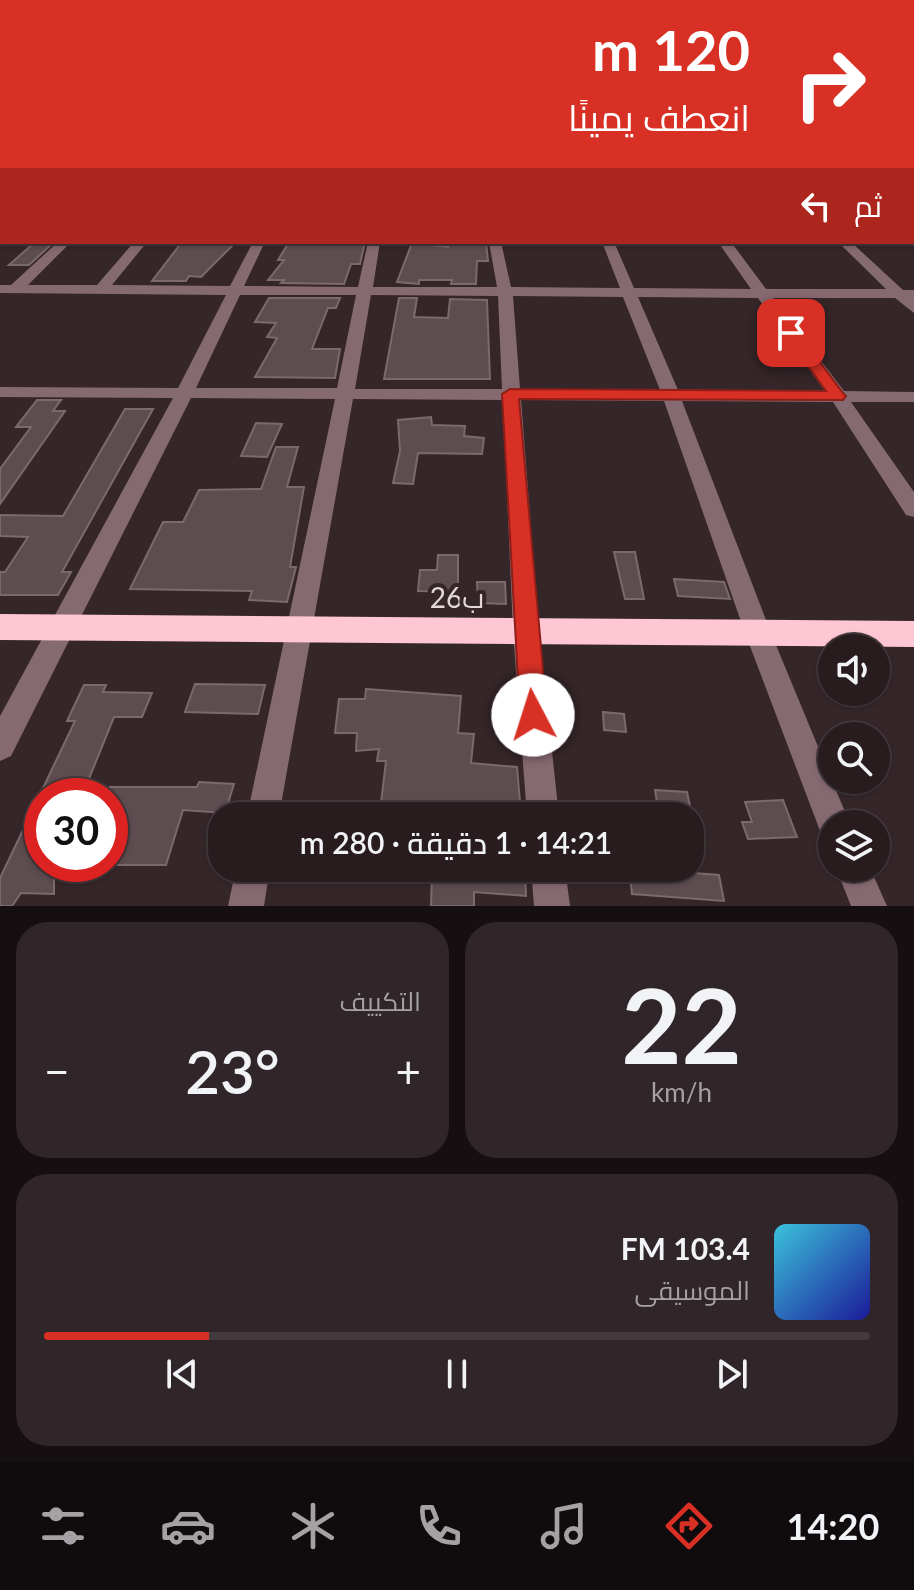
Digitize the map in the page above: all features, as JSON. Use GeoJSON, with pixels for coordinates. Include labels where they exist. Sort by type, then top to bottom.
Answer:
{"type":"FeatureCollection","features":[{"type":"Feature","properties":{"kind":"highway","name":"26ب"},"geometry":{"type":"LineString","coordinates":[[0,627],[914,634]]}},
{"type":"Feature","properties":{"kind":"street"},"geometry":{"type":"LineString","coordinates":[[8,289],[63,244]]}},
{"type":"Feature","properties":{"kind":"street"},"geometry":{"type":"LineString","coordinates":[[102,288],[139,244]]}},
{"type":"Feature","properties":{"kind":"street"},"geometry":{"type":"LineString","coordinates":[[0,746],[185,392],[258,244]]}},
{"type":"Feature","properties":{"kind":"street"},"geometry":{"type":"LineString","coordinates":[[266,802],[374,244]]}},
{"type":"Feature","properties":{"kind":"street"},"geometry":{"type":"LineString","coordinates":[[495,244],[505,293],[526,632],[542,802]]}},
{"type":"Feature","properties":{"kind":"street"},"geometry":{"type":"LineString","coordinates":[[609,244],[671,395],[758,633],[828,810]]}},
{"type":"Feature","properties":{"kind":"street"},"geometry":{"type":"LineString","coordinates":[[725,244],[838,396],[914,509]]}},
{"type":"Feature","properties":{"kind":"street"},"geometry":{"type":"LineString","coordinates":[[846,244],[907,294],[914,308]]}},
{"type":"Feature","properties":{"kind":"street"},"geometry":{"type":"LineString","coordinates":[[8,289],[907,294]]}},
{"type":"Feature","properties":{"kind":"street"},"geometry":{"type":"LineString","coordinates":[[0,392],[914,397]]}},
{"type":"Feature","properties":{"kind":"street"},"geometry":{"type":"LineString","coordinates":[[246,906],[250,882]]}},
{"type":"Feature","properties":{"kind":"street"},"geometry":{"type":"LineString","coordinates":[[549,882],[552,906]]}},
{"type":"Feature","properties":{"kind":"street"},"geometry":{"type":"LineString","coordinates":[[859,882],[869,906]]}},
{"type":"Feature","properties":{"kind":"building"},"geometry":{"type":"Polygon","coordinates":[[[33,244],[52,244],[29,265],[9,265],[33,244]]]}},
{"type":"Feature","properties":{"kind":"building"},"geometry":{"type":"Polygon","coordinates":[[[180,244],[234,244],[201,277],[189,276],[186,281],[152,281],[180,244]]]}},
{"type":"Feature","properties":{"kind":"building"},"geometry":{"type":"Polygon","coordinates":[[[288,244],[365,244],[360,264],[351,264],[344,284],[268,280],[284,260],[278,260],[288,244]]]}},
{"type":"Feature","properties":{"kind":"building"},"geometry":{"type":"Polygon","coordinates":[[[412,244],[448,247],[448,244],[486,244],[488,261],[477,261],[476,284],[451,284],[452,280],[419,280],[419,284],[397,282],[412,244]]]}},
{"type":"Feature","properties":{"kind":"building"},"geometry":{"type":"Polygon","coordinates":[[[269,298],[340,298],[336,308],[328,308],[312,349],[340,349],[335,378],[255,377],[277,338],[267,337],[276,323],[255,322],[269,298]]]}},
{"type":"Feature","properties":{"kind":"building"},"geometry":{"type":"Polygon","coordinates":[[[399,298],[417,298],[414,317],[448,318],[450,299],[487,300],[490,379],[384,379],[399,298]]]}},
{"type":"Feature","properties":{"kind":"building"},"geometry":{"type":"Polygon","coordinates":[[[37,400],[61,400],[53,411],[65,411],[0,504],[0,469],[31,427],[16,427],[37,400]]]}},
{"type":"Feature","properties":{"kind":"building"},"geometry":{"type":"Polygon","coordinates":[[[125,409],[153,409],[62,572],[71,572],[58,595],[0,595],[0,572],[5,572],[28,537],[0,536],[0,515],[63,516],[125,409]]]}},
{"type":"Feature","properties":{"kind":"building"},"geometry":{"type":"Polygon","coordinates":[[[431,417],[432,425],[465,426],[464,436],[484,438],[482,454],[418,453],[413,484],[393,483],[400,451],[398,420],[431,417]]]}},
{"type":"Feature","properties":{"kind":"building"},"geometry":{"type":"Polygon","coordinates":[[[256,423],[282,424],[267,457],[241,456],[256,423]]]}},
{"type":"Feature","properties":{"kind":"building"},"geometry":{"type":"Polygon","coordinates":[[[276,447],[298,447],[287,487],[304,487],[290,567],[296,567],[287,602],[249,600],[252,591],[130,589],[163,522],[183,522],[199,490],[261,489],[276,447]]]}},
{"type":"Feature","properties":{"kind":"building"},"geometry":{"type":"Polygon","coordinates":[[[614,552],[635,552],[644,599],[625,599],[614,552]]]}},
{"type":"Feature","properties":{"kind":"building"},"geometry":{"type":"Polygon","coordinates":[[[438,555],[458,555],[458,592],[418,591],[420,570],[437,570],[438,555]]]}},
{"type":"Feature","properties":{"kind":"building"},"geometry":{"type":"Polygon","coordinates":[[[674,579],[724,582],[730,599],[678,596],[674,579]]]}},
{"type":"Feature","properties":{"kind":"building"},"geometry":{"type":"Polygon","coordinates":[[[477,582],[505,582],[506,604],[478,603],[477,582]]]}},
{"type":"Feature","properties":{"kind":"building"},"geometry":{"type":"Polygon","coordinates":[[[195,684],[265,685],[258,714],[185,712],[195,684]]]}},
{"type":"Feature","properties":{"kind":"building"},"geometry":{"type":"Polygon","coordinates":[[[84,685],[106,685],[103,692],[152,693],[142,717],[114,717],[89,778],[48,778],[75,721],[67,721],[84,685]]]}},
{"type":"Feature","properties":{"kind":"building"},"geometry":{"type":"Polygon","coordinates":[[[366,689],[461,696],[458,733],[474,734],[471,763],[517,767],[520,802],[381,802],[386,761],[377,761],[379,749],[356,751],[357,733],[335,733],[339,699],[365,699],[366,689]]]}},
{"type":"Feature","properties":{"kind":"building"},"geometry":{"type":"Polygon","coordinates":[[[603,712],[624,714],[626,732],[604,730],[603,712]]]}},
{"type":"Feature","properties":{"kind":"building"},"geometry":{"type":"Polygon","coordinates":[[[199,782],[234,784],[228,802],[208,802],[208,812],[183,810],[166,865],[128,865],[128,787],[197,787],[199,782]]]}},
{"type":"Feature","properties":{"kind":"building"},"geometry":{"type":"Polygon","coordinates":[[[655,790],[687,792],[689,802],[657,802],[655,790]]]}},
{"type":"Feature","properties":{"kind":"building"},"geometry":{"type":"Polygon","coordinates":[[[783,800],[797,837],[748,839],[742,822],[752,822],[745,802],[783,800]]]}},
{"type":"Feature","properties":{"kind":"building"},"geometry":{"type":"Polygon","coordinates":[[[24,828],[24,882],[54,882],[54,894],[21,893],[12,906],[0,906],[0,878],[24,828]]]}},
{"type":"Feature","properties":{"kind":"building"},"geometry":{"type":"Polygon","coordinates":[[[704,874],[719,875],[724,901],[632,894],[631,882],[704,882],[704,874]]]}},
{"type":"Feature","properties":{"kind":"building"},"geometry":{"type":"Polygon","coordinates":[[[432,882],[525,882],[526,896],[474,892],[474,906],[431,906],[432,882]]]}},
{"type":"Feature","properties":{"kind":"route"},"geometry":{"type":"LineString","coordinates":[[533,715],[510,394],[838,396],[791,333]]}}]}
